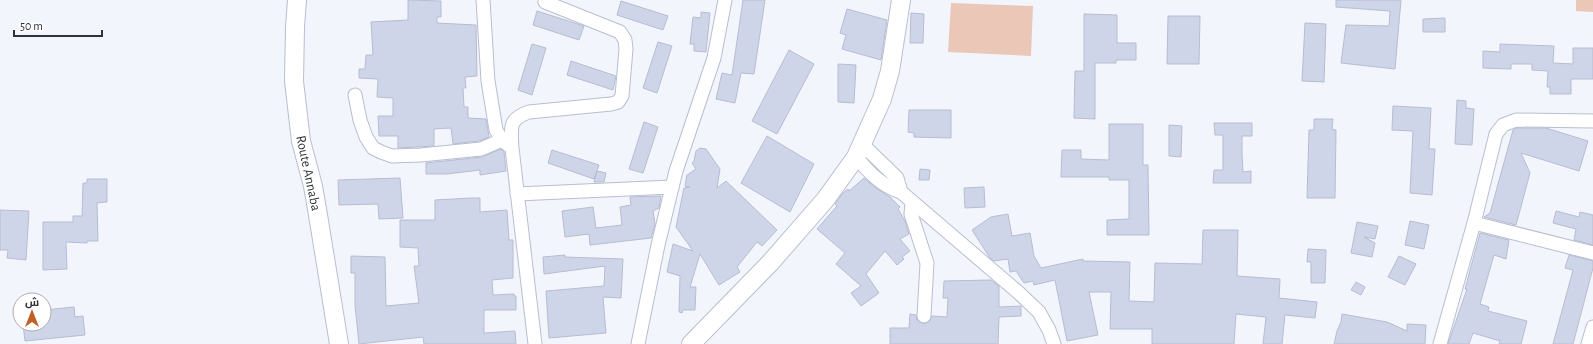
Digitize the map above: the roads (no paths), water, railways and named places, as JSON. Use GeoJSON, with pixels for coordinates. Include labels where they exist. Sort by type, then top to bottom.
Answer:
{"type":"FeatureCollection","features":[{"type":"Feature","properties":{"kind":"street","name":"Route Annaba"},"geometry":{"type":"LineString","coordinates":[[297,0],[294,82],[301,141],[313,186],[339,344]]}},
{"type":"Feature","properties":{"kind":"street"},"geometry":{"type":"LineString","coordinates":[[483,0],[488,82],[496,130],[502,140],[512,148]]}},
{"type":"Feature","properties":{"kind":"street"},"geometry":{"type":"LineString","coordinates":[[638,344],[658,245],[676,171],[714,58],[725,0]]}},
{"type":"Feature","properties":{"kind":"street"},"geometry":{"type":"LineString","coordinates":[[691,344],[770,263],[826,200],[859,150],[882,99],[890,71],[901,0]]}},
{"type":"Feature","properties":{"kind":"street"},"geometry":{"type":"LineString","coordinates":[[535,344],[512,148],[511,131],[513,123],[518,116],[530,112],[618,102],[622,96],[626,49],[626,40],[620,32],[545,2]]}},
{"type":"Feature","properties":{"kind":"street"},"geometry":{"type":"LineString","coordinates":[[355,94],[360,120],[366,137],[373,148],[392,156],[421,155],[481,149],[502,140]]}},
{"type":"Feature","properties":{"kind":"street"},"geometry":{"type":"LineString","coordinates":[[1440,344],[1474,223],[1496,134],[1503,125],[1516,120],[1593,120]]}},
{"type":"Feature","properties":{"kind":"street"},"geometry":{"type":"LineString","coordinates":[[859,150],[877,180],[889,188],[901,192],[1019,293],[1039,312],[1049,330],[1054,344]]}},
{"type":"Feature","properties":{"kind":"street"},"geometry":{"type":"LineString","coordinates":[[517,194],[672,187]]}},
{"type":"Feature","properties":{"kind":"street"},"geometry":{"type":"LineString","coordinates":[[912,202],[910,214],[927,263],[924,316]]}},
{"type":"Feature","properties":{"kind":"street"},"geometry":{"type":"LineString","coordinates":[[1474,223],[1593,253]]}},
{"type":"Feature","properties":{"kind":"street"},"geometry":{"type":"LineString","coordinates":[[1588,344],[1593,327]]}}]}
